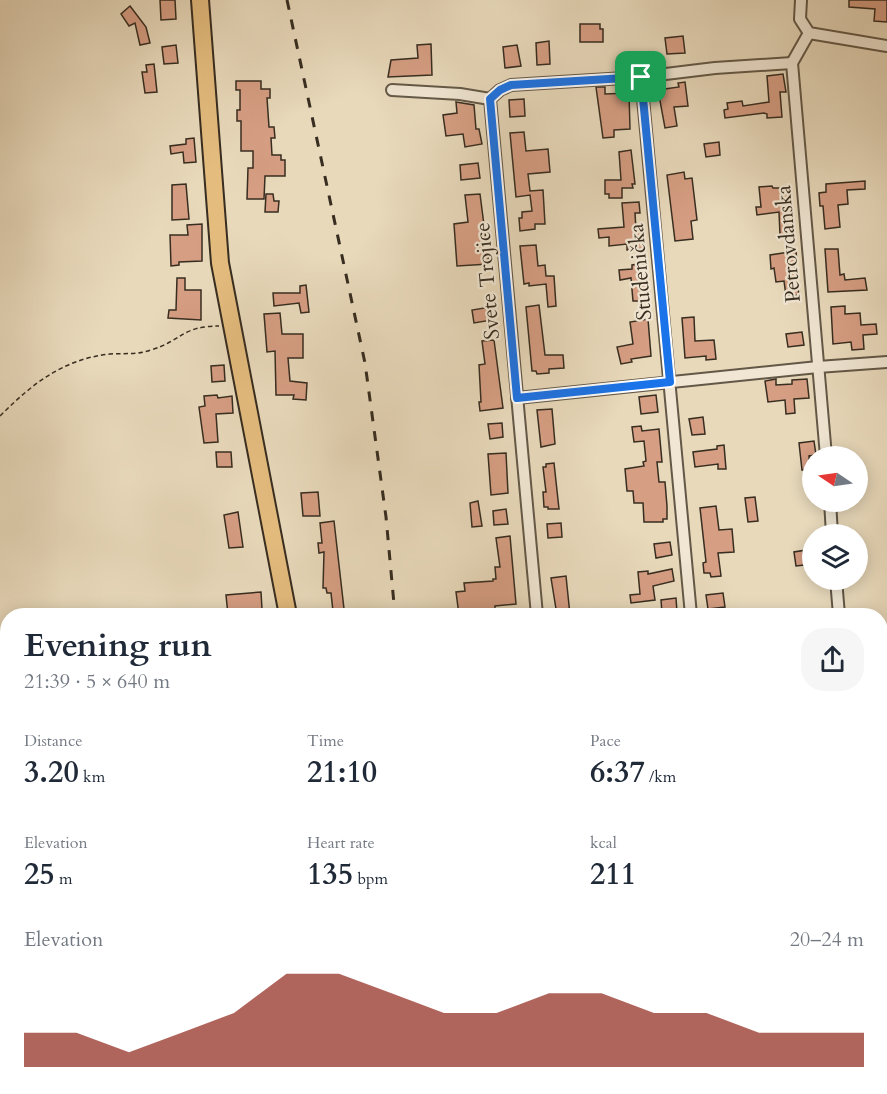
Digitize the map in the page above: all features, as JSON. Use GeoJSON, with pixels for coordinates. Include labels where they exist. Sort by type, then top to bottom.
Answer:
{"type":"FeatureCollection","features":[{"type":"Feature","properties":{"kind":"main road"},"geometry":{"type":"LineString","coordinates":[[200,0],[220,263],[287,608]]}},
{"type":"Feature","properties":{"kind":"street"},"geometry":{"type":"LineString","coordinates":[[801,0],[800,19],[808,33]]}},
{"type":"Feature","properties":{"kind":"street"},"geometry":{"type":"LineString","coordinates":[[808,33],[887,46]]}},
{"type":"Feature","properties":{"kind":"street"},"geometry":{"type":"LineString","coordinates":[[392,90],[460,94],[490,99],[500,90],[511,85],[641,77],[715,68],[792,63],[808,33]]}},
{"type":"Feature","properties":{"kind":"street","name":"Petrovdanska"},"geometry":{"type":"LineString","coordinates":[[792,63],[825,446]]}},
{"type":"Feature","properties":{"kind":"street","name":"Studenička"},"geometry":{"type":"LineString","coordinates":[[641,77],[691,608]]}},
{"type":"Feature","properties":{"kind":"street","name":"Svete Trojice"},"geometry":{"type":"LineString","coordinates":[[490,99],[536,608]]}},
{"type":"Feature","properties":{"kind":"street"},"geometry":{"type":"LineString","coordinates":[[517,398],[887,362]]}},
{"type":"Feature","properties":{"kind":"street"},"geometry":{"type":"LineString","coordinates":[[837,590],[838,608]]}},
{"type":"Feature","properties":{"kind":"path"},"geometry":{"type":"LineString","coordinates":[[0,416],[23,393],[45,376],[65,365],[110,354],[136,354],[152,350],[194,328],[232,327]]}},
{"type":"Feature","properties":{"kind":"building"},"geometry":{"type":"Polygon","coordinates":[[[160,0],[175,0],[176,19],[161,20],[160,0]]]}},
{"type":"Feature","properties":{"kind":"building"},"geometry":{"type":"Polygon","coordinates":[[[849,0],[887,0],[887,22],[874,21],[875,9],[849,7],[849,0]]]}},
{"type":"Feature","properties":{"kind":"building"},"geometry":{"type":"Polygon","coordinates":[[[130,6],[146,27],[150,43],[140,45],[135,23],[129,26],[121,14],[130,6]]]}},
{"type":"Feature","properties":{"kind":"building"},"geometry":{"type":"Polygon","coordinates":[[[580,24],[600,24],[600,29],[603,29],[603,42],[580,42],[580,24]]]}},
{"type":"Feature","properties":{"kind":"building"},"geometry":{"type":"Polygon","coordinates":[[[683,36],[685,53],[667,54],[665,38],[683,36]]]}},
{"type":"Feature","properties":{"kind":"building"},"geometry":{"type":"Polygon","coordinates":[[[549,41],[550,64],[537,65],[536,43],[549,41]]]}},
{"type":"Feature","properties":{"kind":"building"},"geometry":{"type":"Polygon","coordinates":[[[431,44],[432,75],[388,77],[391,60],[418,58],[417,45],[431,44]]]}},
{"type":"Feature","properties":{"kind":"building"},"geometry":{"type":"Polygon","coordinates":[[[176,45],[178,63],[164,64],[162,47],[176,45]]]}},
{"type":"Feature","properties":{"kind":"building"},"geometry":{"type":"Polygon","coordinates":[[[517,45],[521,66],[505,68],[503,47],[517,45]]]}},
{"type":"Feature","properties":{"kind":"building"},"geometry":{"type":"Polygon","coordinates":[[[154,64],[157,92],[145,93],[142,72],[147,72],[146,65],[154,64]]]}},
{"type":"Feature","properties":{"kind":"building"},"geometry":{"type":"Polygon","coordinates":[[[783,74],[786,92],[780,92],[782,117],[767,118],[767,114],[764,113],[725,118],[724,110],[728,109],[727,103],[742,101],[743,106],[769,102],[767,76],[783,74]]]}},
{"type":"Feature","properties":{"kind":"building"},"geometry":{"type":"Polygon","coordinates":[[[236,81],[261,81],[261,89],[270,89],[270,98],[267,98],[269,127],[274,127],[275,138],[271,138],[272,155],[281,155],[281,160],[285,160],[285,176],[265,176],[264,199],[247,199],[248,168],[253,168],[253,151],[241,151],[241,121],[237,121],[237,110],[240,110],[240,90],[236,90],[236,81]]]}},
{"type":"Feature","properties":{"kind":"building"},"geometry":{"type":"Polygon","coordinates":[[[685,82],[688,106],[674,107],[677,126],[665,128],[658,90],[679,87],[678,83],[685,82]]]}},
{"type":"Feature","properties":{"kind":"building"},"geometry":{"type":"Polygon","coordinates":[[[596,87],[605,87],[605,94],[629,93],[630,129],[614,130],[614,137],[603,138],[596,87]]]}},
{"type":"Feature","properties":{"kind":"building"},"geometry":{"type":"Polygon","coordinates":[[[524,99],[525,116],[510,117],[509,100],[524,99]]]}},
{"type":"Feature","properties":{"kind":"building"},"geometry":{"type":"Polygon","coordinates":[[[456,102],[474,105],[476,129],[479,129],[482,144],[465,147],[463,134],[446,136],[443,115],[457,113],[456,102]]]}},
{"type":"Feature","properties":{"kind":"building"},"geometry":{"type":"Polygon","coordinates":[[[524,132],[526,151],[548,149],[550,172],[528,174],[530,191],[543,190],[545,224],[535,224],[535,229],[520,231],[519,218],[522,218],[522,212],[532,211],[530,195],[516,197],[510,133],[524,132]]]}},
{"type":"Feature","properties":{"kind":"building"},"geometry":{"type":"Polygon","coordinates":[[[194,138],[196,162],[184,163],[183,152],[171,154],[170,146],[186,144],[186,139],[194,138]]]}},
{"type":"Feature","properties":{"kind":"building"},"geometry":{"type":"Polygon","coordinates":[[[719,142],[720,155],[706,157],[704,144],[719,142]]]}},
{"type":"Feature","properties":{"kind":"building"},"geometry":{"type":"Polygon","coordinates":[[[631,150],[635,184],[632,184],[633,188],[622,188],[622,198],[609,198],[609,194],[605,194],[605,180],[621,180],[619,152],[631,150]]]}},
{"type":"Feature","properties":{"kind":"building"},"geometry":{"type":"Polygon","coordinates":[[[478,163],[480,178],[461,180],[460,165],[478,163]]]}},
{"type":"Feature","properties":{"kind":"building"},"geometry":{"type":"Polygon","coordinates":[[[684,172],[685,179],[692,178],[697,220],[691,221],[693,239],[675,241],[667,175],[684,172]]]}},
{"type":"Feature","properties":{"kind":"building"},"geometry":{"type":"Polygon","coordinates":[[[865,181],[865,189],[847,190],[848,204],[838,205],[840,227],[825,229],[823,206],[820,206],[819,193],[826,192],[826,184],[865,181]]]}},
{"type":"Feature","properties":{"kind":"building"},"geometry":{"type":"Polygon","coordinates":[[[186,184],[189,219],[172,220],[172,185],[186,184]]]}},
{"type":"Feature","properties":{"kind":"building"},"geometry":{"type":"Polygon","coordinates":[[[772,186],[773,188],[790,188],[791,202],[787,201],[787,222],[794,222],[794,234],[780,235],[779,212],[757,215],[756,207],[761,207],[759,187],[772,186]]]}},
{"type":"Feature","properties":{"kind":"building"},"geometry":{"type":"Polygon","coordinates":[[[266,194],[273,194],[274,201],[279,201],[278,212],[265,212],[266,194]]]}},
{"type":"Feature","properties":{"kind":"building"},"geometry":{"type":"Polygon","coordinates":[[[480,194],[489,264],[457,266],[454,224],[468,222],[465,195],[480,194]]]}},
{"type":"Feature","properties":{"kind":"building"},"geometry":{"type":"Polygon","coordinates":[[[639,202],[640,213],[635,213],[636,230],[641,229],[643,249],[627,250],[627,244],[609,246],[609,237],[599,238],[598,229],[624,227],[622,203],[639,202]]]}},
{"type":"Feature","properties":{"kind":"building"},"geometry":{"type":"Polygon","coordinates":[[[202,224],[202,261],[179,262],[179,265],[171,266],[170,235],[188,235],[187,225],[202,224]]]}},
{"type":"Feature","properties":{"kind":"building"},"geometry":{"type":"Polygon","coordinates":[[[536,245],[538,266],[545,265],[546,276],[554,276],[556,306],[548,307],[546,284],[529,286],[529,283],[524,284],[520,246],[536,245]]]}},
{"type":"Feature","properties":{"kind":"building"},"geometry":{"type":"Polygon","coordinates":[[[825,249],[838,249],[840,275],[844,274],[845,280],[865,278],[867,290],[828,292],[825,249]]]}},
{"type":"Feature","properties":{"kind":"building"},"geometry":{"type":"Polygon","coordinates":[[[796,251],[797,263],[794,264],[799,295],[786,296],[784,281],[776,282],[774,268],[771,269],[770,255],[796,251]]]}},
{"type":"Feature","properties":{"kind":"building"},"geometry":{"type":"Polygon","coordinates":[[[645,263],[646,301],[633,301],[631,278],[620,280],[619,270],[632,269],[632,265],[645,263]]]}},
{"type":"Feature","properties":{"kind":"building"},"geometry":{"type":"Polygon","coordinates":[[[177,278],[185,278],[185,290],[201,290],[201,320],[168,318],[169,310],[176,310],[177,278]]]}},
{"type":"Feature","properties":{"kind":"building"},"geometry":{"type":"Polygon","coordinates":[[[306,285],[309,312],[301,313],[299,303],[274,306],[273,293],[300,293],[300,286],[306,285]]]}},
{"type":"Feature","properties":{"kind":"building"},"geometry":{"type":"Polygon","coordinates":[[[539,305],[545,355],[563,355],[564,368],[549,369],[549,373],[537,374],[536,371],[532,371],[526,307],[539,305]]]}},
{"type":"Feature","properties":{"kind":"building"},"geometry":{"type":"Polygon","coordinates":[[[845,306],[845,314],[860,313],[861,325],[876,324],[877,334],[863,335],[864,349],[852,350],[851,342],[833,344],[831,307],[845,306]]]}},
{"type":"Feature","properties":{"kind":"building"},"geometry":{"type":"Polygon","coordinates":[[[490,307],[492,320],[474,323],[472,310],[490,307]]]}},
{"type":"Feature","properties":{"kind":"building"},"geometry":{"type":"Polygon","coordinates":[[[280,313],[282,334],[303,334],[303,358],[288,358],[290,381],[307,383],[306,400],[293,399],[294,395],[276,395],[275,351],[267,352],[264,314],[280,313]]]}},
{"type":"Feature","properties":{"kind":"building"},"geometry":{"type":"Polygon","coordinates":[[[694,317],[695,341],[714,340],[716,359],[706,360],[706,356],[685,358],[682,318],[694,317]]]}},
{"type":"Feature","properties":{"kind":"building"},"geometry":{"type":"Polygon","coordinates":[[[648,319],[651,356],[631,359],[632,362],[621,364],[617,347],[633,344],[630,322],[648,319]]]}},
{"type":"Feature","properties":{"kind":"building"},"geometry":{"type":"Polygon","coordinates":[[[802,332],[804,345],[788,347],[786,334],[802,332]]]}},
{"type":"Feature","properties":{"kind":"building"},"geometry":{"type":"Polygon","coordinates":[[[494,340],[503,408],[480,411],[479,365],[485,364],[482,341],[494,340]]]}},
{"type":"Feature","properties":{"kind":"building"},"geometry":{"type":"Polygon","coordinates":[[[224,365],[225,381],[212,382],[211,366],[224,365]]]}},
{"type":"Feature","properties":{"kind":"building"},"geometry":{"type":"Polygon","coordinates":[[[776,379],[776,385],[792,384],[792,380],[807,379],[809,398],[794,399],[795,413],[786,414],[785,400],[768,402],[765,381],[776,379]]]}},
{"type":"Feature","properties":{"kind":"building"},"geometry":{"type":"Polygon","coordinates":[[[217,395],[218,398],[232,396],[233,413],[216,414],[218,442],[204,443],[199,407],[205,406],[204,396],[217,395]]]}},
{"type":"Feature","properties":{"kind":"building"},"geometry":{"type":"Polygon","coordinates":[[[656,395],[658,412],[641,414],[639,397],[656,395]]]}},
{"type":"Feature","properties":{"kind":"building"},"geometry":{"type":"Polygon","coordinates":[[[552,409],[555,444],[541,447],[537,410],[552,409]]]}},
{"type":"Feature","properties":{"kind":"building"},"geometry":{"type":"Polygon","coordinates":[[[703,417],[705,434],[692,435],[689,419],[703,417]]]}},
{"type":"Feature","properties":{"kind":"building"},"geometry":{"type":"Polygon","coordinates":[[[502,423],[503,437],[490,439],[488,424],[502,423]]]}},
{"type":"Feature","properties":{"kind":"building"},"geometry":{"type":"Polygon","coordinates":[[[641,426],[642,431],[659,429],[662,462],[657,462],[659,482],[665,482],[667,506],[667,519],[663,519],[663,522],[644,522],[643,503],[634,503],[633,491],[627,491],[625,469],[644,466],[643,462],[646,461],[644,441],[634,442],[632,427],[641,426]]]}},
{"type":"Feature","properties":{"kind":"building"},"geometry":{"type":"Polygon","coordinates":[[[814,441],[815,446],[802,446],[802,470],[799,443],[814,441]]]}},
{"type":"Feature","properties":{"kind":"building"},"geometry":{"type":"Polygon","coordinates":[[[724,445],[726,469],[718,469],[718,464],[695,467],[693,452],[717,449],[717,446],[724,445]]]}},
{"type":"Feature","properties":{"kind":"building"},"geometry":{"type":"Polygon","coordinates":[[[216,452],[231,452],[232,467],[217,467],[216,452]]]}},
{"type":"Feature","properties":{"kind":"building"},"geometry":{"type":"Polygon","coordinates":[[[506,453],[508,493],[491,495],[488,454],[506,453]]]}},
{"type":"Feature","properties":{"kind":"building"},"geometry":{"type":"Polygon","coordinates":[[[554,463],[559,509],[548,509],[544,507],[543,492],[546,492],[543,467],[554,463]]]}},
{"type":"Feature","properties":{"kind":"building"},"geometry":{"type":"Polygon","coordinates":[[[318,492],[320,516],[303,516],[301,493],[318,492]]]}},
{"type":"Feature","properties":{"kind":"building"},"geometry":{"type":"Polygon","coordinates":[[[755,497],[758,521],[748,522],[745,498],[755,497]]]}},
{"type":"Feature","properties":{"kind":"building"},"geometry":{"type":"Polygon","coordinates":[[[478,501],[482,526],[472,527],[470,503],[478,501]]]}},
{"type":"Feature","properties":{"kind":"building"},"geometry":{"type":"Polygon","coordinates":[[[716,506],[719,530],[732,529],[734,552],[718,553],[721,576],[711,577],[710,573],[704,573],[703,563],[706,562],[700,508],[716,506]]]}},
{"type":"Feature","properties":{"kind":"building"},"geometry":{"type":"Polygon","coordinates":[[[506,509],[508,524],[494,525],[493,511],[506,509]]]}},
{"type":"Feature","properties":{"kind":"building"},"geometry":{"type":"Polygon","coordinates":[[[238,512],[243,547],[229,548],[224,515],[238,512]]]}},
{"type":"Feature","properties":{"kind":"building"},"geometry":{"type":"Polygon","coordinates":[[[334,521],[344,608],[333,608],[331,593],[327,593],[326,588],[323,588],[324,552],[319,553],[318,543],[322,543],[320,523],[334,521]]]}},
{"type":"Feature","properties":{"kind":"building"},"geometry":{"type":"Polygon","coordinates":[[[561,523],[562,537],[548,538],[547,524],[561,523]]]}},
{"type":"Feature","properties":{"kind":"building"},"geometry":{"type":"Polygon","coordinates":[[[510,536],[516,604],[495,606],[495,608],[458,608],[456,592],[465,591],[464,583],[496,579],[495,567],[500,567],[496,538],[510,536]]]}},
{"type":"Feature","properties":{"kind":"building"},"geometry":{"type":"Polygon","coordinates":[[[670,542],[672,555],[656,558],[654,544],[670,542]]]}},
{"type":"Feature","properties":{"kind":"building"},"geometry":{"type":"Polygon","coordinates":[[[802,551],[802,565],[796,566],[794,552],[802,551]]]}},
{"type":"Feature","properties":{"kind":"building"},"geometry":{"type":"Polygon","coordinates":[[[672,569],[674,581],[653,586],[655,600],[631,603],[630,595],[640,594],[638,572],[648,571],[648,574],[672,569]]]}},
{"type":"Feature","properties":{"kind":"building"},"geometry":{"type":"Polygon","coordinates":[[[566,576],[569,608],[556,608],[551,578],[566,576]]]}},
{"type":"Feature","properties":{"kind":"building"},"geometry":{"type":"Polygon","coordinates":[[[261,592],[262,608],[227,608],[226,595],[261,592]]]}},
{"type":"Feature","properties":{"kind":"building"},"geometry":{"type":"Polygon","coordinates":[[[723,593],[725,607],[708,608],[706,595],[723,593]]]}},
{"type":"Feature","properties":{"kind":"building"},"geometry":{"type":"Polygon","coordinates":[[[676,598],[677,608],[662,608],[661,600],[676,598]]]}},
{"type":"Feature","properties":{"kind":"railway"},"geometry":{"type":"LineString","coordinates":[[287,0],[365,363],[386,517],[394,608]]}},
{"type":"Feature","properties":{"kind":"route"},"geometry":{"type":"LineString","coordinates":[[641,77],[670,382],[517,398],[490,99],[500,90],[511,85],[641,77]]}}]}
